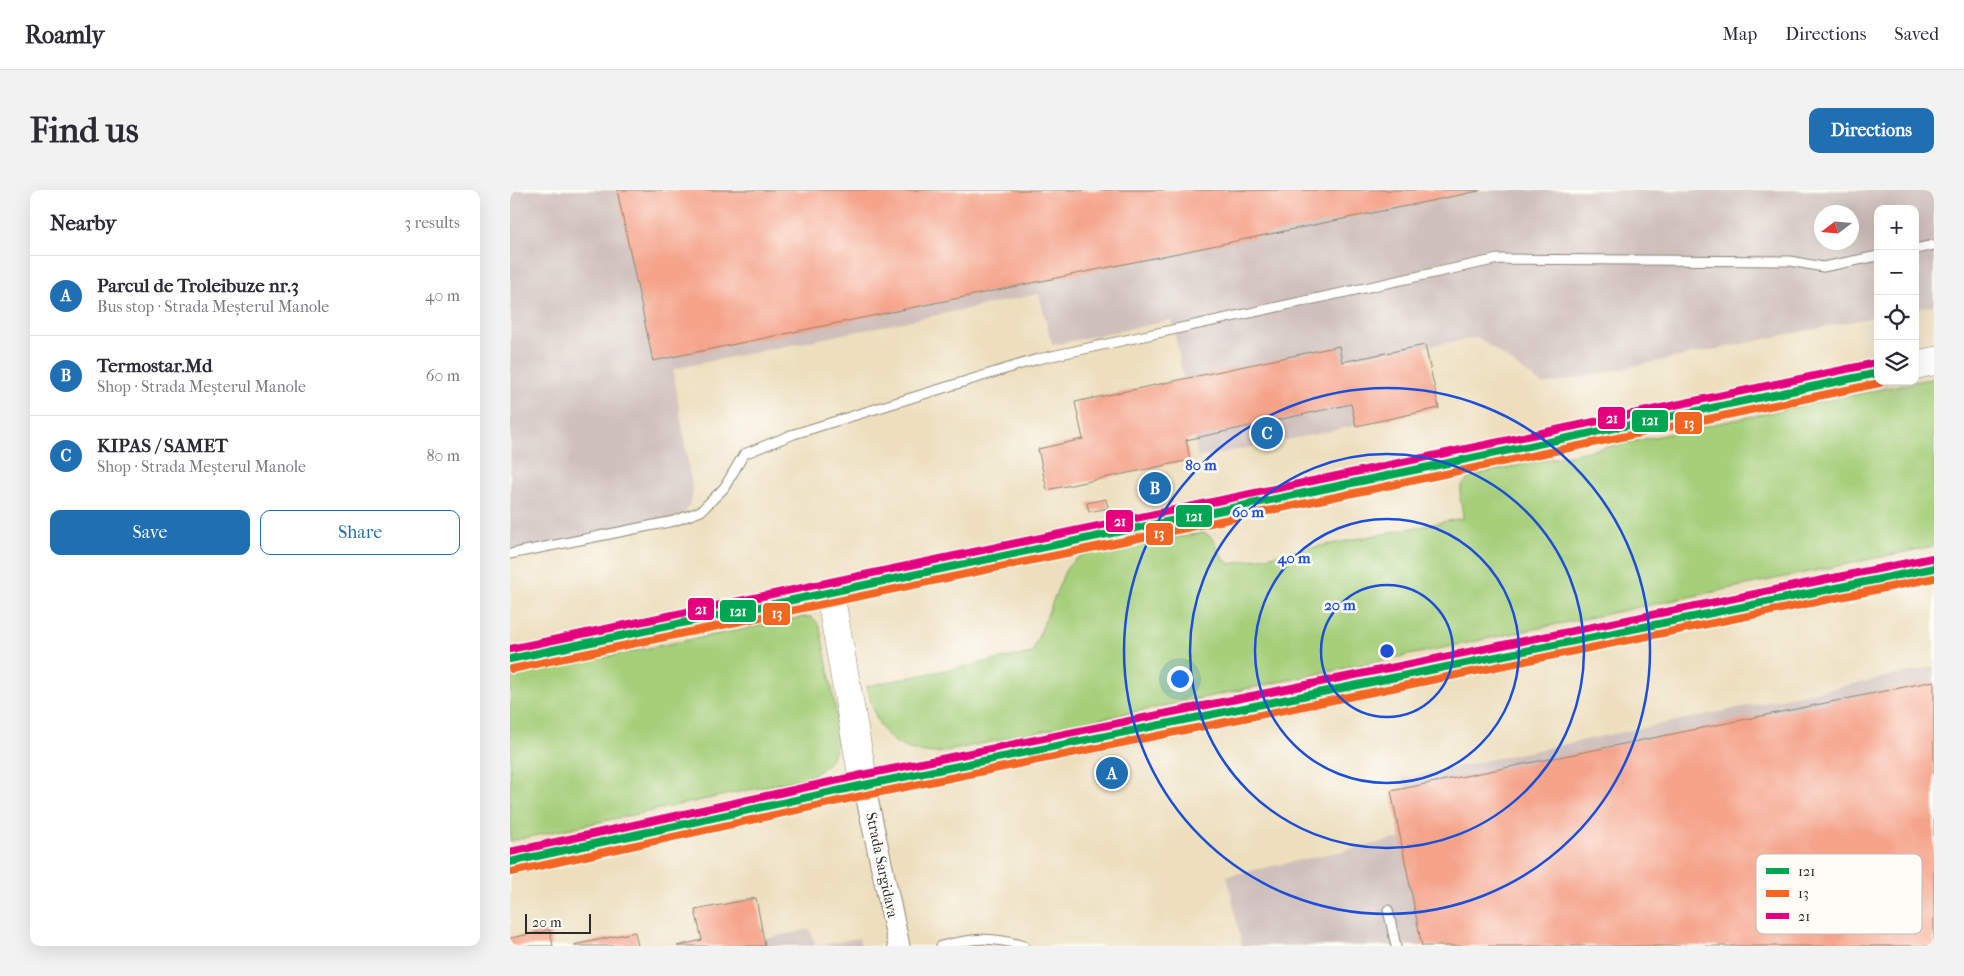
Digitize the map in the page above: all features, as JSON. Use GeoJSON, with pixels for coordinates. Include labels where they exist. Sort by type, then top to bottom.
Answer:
{"type":"FeatureCollection","features":[{"type":"Feature","properties":{"kind":"main road"},"geometry":{"type":"LineString","coordinates":[[1919,364],[1934,361]]}},
{"type":"Feature","properties":{"kind":"main road"},"geometry":{"type":"LineString","coordinates":[[510,659],[1874,374]]}},
{"type":"Feature","properties":{"kind":"main road"},"geometry":{"type":"LineString","coordinates":[[510,862],[864,784],[1097,739],[1934,568]]}},
{"type":"Feature","properties":{"kind":"main road"},"geometry":{"type":"LineString","coordinates":[[830,593],[864,784]]}},
{"type":"Feature","properties":{"kind":"street","name":"Strada Sargidava"},"geometry":{"type":"LineString","coordinates":[[864,784],[899,946]]}},
{"type":"Feature","properties":{"kind":"lane"},"geometry":{"type":"LineString","coordinates":[[1919,248],[1934,245]]}},
{"type":"Feature","properties":{"kind":"lane"},"geometry":{"type":"LineString","coordinates":[[510,554],[683,517],[701,511],[724,488],[744,454],[794,434],[1048,357],[1498,259],[1790,261],[1823,267],[1874,257]]}},
{"type":"Feature","properties":{"kind":"lane"},"geometry":{"type":"LineString","coordinates":[[1388,910],[1396,946]]}},
{"type":"Feature","properties":{"kind":"lane"},"geometry":{"type":"LineString","coordinates":[[942,946],[977,938],[992,939],[1024,946]]}},
{"type":"Feature","properties":{"kind":"shaded area"},"geometry":{"type":"Polygon","coordinates":[[[510,190],[1934,190],[1934,305],[1919,308],[1919,205],[1874,205],[1874,317],[1543,385],[1478,338],[1346,359],[1360,425],[1198,458],[1172,320],[1052,345],[1039,294],[673,369],[693,494],[682,522],[510,556],[510,190]]]}},
{"type":"Feature","properties":{"kind":"shaded area"},"geometry":{"type":"Polygon","coordinates":[[[1934,667],[1934,946],[1242,946],[1227,876],[1414,835],[1403,778],[1934,667]]]}},
{"type":"Feature","properties":{"kind":"shaded area"},"geometry":{"type":"Polygon","coordinates":[[[756,898],[763,939],[810,929],[815,946],[672,946],[702,940],[695,910],[756,898]]]}},
{"type":"Feature","properties":{"kind":"shaded area"},"geometry":{"type":"Polygon","coordinates":[[[859,938],[861,946],[816,946],[859,938]]]}},
{"type":"Feature","properties":{"kind":"green space"},"geometry":{"type":"Polygon","coordinates":[[[1934,378],[1934,546],[937,753],[906,748],[896,742],[880,726],[875,714],[867,686],[1032,653],[1065,571],[1075,560],[1097,550],[1203,533],[1213,539],[1222,556],[1230,564],[1463,518],[1461,489],[1463,484],[1474,475],[1901,385],[1919,385],[1919,381],[1934,378]]]}},
{"type":"Feature","properties":{"kind":"green space"},"geometry":{"type":"Polygon","coordinates":[[[803,617],[811,617],[820,628],[836,716],[837,741],[834,752],[819,771],[805,778],[510,841],[510,676],[803,617]]]}},
{"type":"Feature","properties":{"kind":"building"},"geometry":{"type":"Polygon","coordinates":[[[617,190],[1479,190],[1479,191],[653,361],[617,190]]]}},
{"type":"Feature","properties":{"kind":"building"},"geometry":{"type":"Polygon","coordinates":[[[1425,345],[1439,408],[1356,426],[1351,404],[1186,440],[1190,460],[1047,490],[1038,449],[1083,439],[1075,402],[1339,346],[1342,362],[1425,345]]]}},
{"type":"Feature","properties":{"kind":"building"},"geometry":{"type":"Polygon","coordinates":[[[1106,499],[1108,508],[1089,512],[1087,503],[1106,499]]]}},
{"type":"Feature","properties":{"kind":"building"},"geometry":{"type":"Polygon","coordinates":[[[1934,681],[1934,946],[1422,946],[1391,791],[1934,681]]]}},
{"type":"Feature","properties":{"kind":"building"},"geometry":{"type":"Polygon","coordinates":[[[756,898],[765,946],[677,946],[702,940],[695,910],[756,898]]]}},
{"type":"Feature","properties":{"kind":"building"},"geometry":{"type":"Polygon","coordinates":[[[550,930],[553,946],[510,946],[510,938],[550,930]]]}},
{"type":"Feature","properties":{"kind":"building"},"geometry":{"type":"Polygon","coordinates":[[[635,932],[638,946],[574,946],[574,945],[635,932]]]}},
{"type":"Feature","properties":{"kind":"transit line","name":"21"},"geometry":{"type":"LineString","coordinates":[[510,649],[1874,363]]}},
{"type":"Feature","properties":{"kind":"transit line","name":"121"},"geometry":{"type":"LineString","coordinates":[[510,659],[1874,374]]}},
{"type":"Feature","properties":{"kind":"transit line","name":"13"},"geometry":{"type":"LineString","coordinates":[[512,669],[1874,384]]}},
{"type":"Feature","properties":{"kind":"transit line","name":"21"},"geometry":{"type":"LineString","coordinates":[[510,852],[862,775],[1932,558]]}},
{"type":"Feature","properties":{"kind":"transit line","name":"121"},"geometry":{"type":"LineString","coordinates":[[510,862],[864,785],[1934,568]]}},
{"type":"Feature","properties":{"kind":"transit line","name":"13"},"geometry":{"type":"LineString","coordinates":[[512,872],[866,795],[1934,578]]}},
{"type":"Feature","properties":{"kind":"place","name":"KIPAS / SAMET"},"geometry":{"type":"Point","coordinates":[1267,433]}},
{"type":"Feature","properties":{"kind":"place","name":"Termostar.Md"},"geometry":{"type":"Point","coordinates":[1155,488]}},
{"type":"Feature","properties":{"kind":"place","name":"Parcul de Troleibuze nr.3"},"geometry":{"type":"Point","coordinates":[1112,773]}}]}
